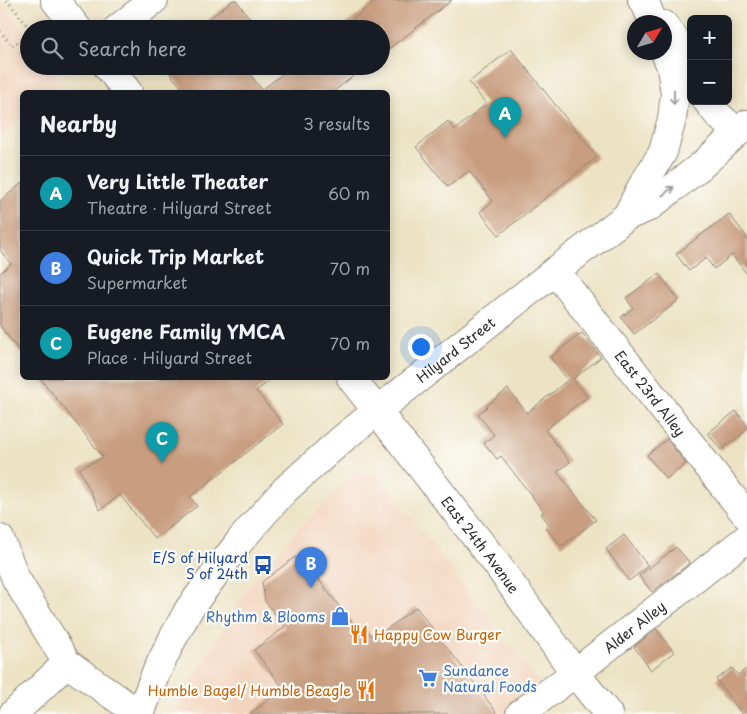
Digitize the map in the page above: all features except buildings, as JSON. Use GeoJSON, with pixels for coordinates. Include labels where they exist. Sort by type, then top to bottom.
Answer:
{"type":"FeatureCollection","features":[{"type":"Feature","properties":{"kind":"main road"},"geometry":{"type":"LineString","coordinates":[[55,0],[71,20]]}},
{"type":"Feature","properties":{"kind":"main road"},"geometry":{"type":"LineString","coordinates":[[128,20],[154,0]]}},
{"type":"Feature","properties":{"kind":"main road"},"geometry":{"type":"LineString","coordinates":[[672,34],[688,60]]}},
{"type":"Feature","properties":{"kind":"main road"},"geometry":{"type":"LineString","coordinates":[[627,216],[641,188],[663,152],[672,119],[675,94],[668,60]]}},
{"type":"Feature","properties":{"kind":"main road"},"geometry":{"type":"LineString","coordinates":[[114,75],[126,90]]}},
{"type":"Feature","properties":{"kind":"main road"},"geometry":{"type":"LineString","coordinates":[[709,105],[719,116],[744,133]]}},
{"type":"Feature","properties":{"kind":"main road","name":"Hilyard Street"},"geometry":{"type":"LineString","coordinates":[[140,714],[155,675],[189,609],[239,542],[286,489],[341,440],[555,271],[627,216],[649,207],[744,133]]}},
{"type":"Feature","properties":{"kind":"main road","name":"East 23rd Alley"},"geometry":{"type":"LineString","coordinates":[[555,271],[747,516]]}},
{"type":"Feature","properties":{"kind":"main road","name":"East 24th Avenue"},"geometry":{"type":"LineString","coordinates":[[353,380],[493,559],[575,673],[608,714]]}},
{"type":"Feature","properties":{"kind":"main road","name":"Alder Alley"},"geometry":{"type":"LineString","coordinates":[[520,714],[747,538]]}},
{"type":"Feature","properties":{"kind":"main road"},"geometry":{"type":"LineString","coordinates":[[0,539],[16,579],[67,663],[140,714]]}},
{"type":"Feature","properties":{"kind":"main road"},"geometry":{"type":"LineString","coordinates":[[13,714],[67,663]]}},
{"type":"Feature","properties":{"kind":"path"},"geometry":{"type":"LineString","coordinates":[[7,0],[23,20]]}},
{"type":"Feature","properties":{"kind":"path"},"geometry":{"type":"LineString","coordinates":[[0,31],[12,46],[20,41]]}},
{"type":"Feature","properties":{"kind":"shaded area"},"geometry":{"type":"Polygon","coordinates":[[[0,1],[20,27],[20,75],[58,75],[65,85],[58,90],[20,90],[20,120],[0,136],[0,1]]]}},
{"type":"Feature","properties":{"kind":"shaded area"},"geometry":{"type":"Polygon","coordinates":[[[355,472],[377,474],[543,688],[508,714],[175,714],[192,679],[252,582],[302,525],[355,472]]]}},
{"type":"Feature","properties":{"kind":"place","name":"Very Little Theater"},"geometry":{"type":"Point","coordinates":[505,138]}},
{"type":"Feature","properties":{"kind":"place","name":"Eugene Family YMCA"},"geometry":{"type":"Point","coordinates":[162,463]}},
{"type":"Feature","properties":{"kind":"place","name":"E/S of Hilyard S of 24th"},"geometry":{"type":"Point","coordinates":[263,565]}},
{"type":"Feature","properties":{"kind":"place","name":"Quick Trip Market"},"geometry":{"type":"Point","coordinates":[311,588]}},
{"type":"Feature","properties":{"kind":"place","name":"Rhythm & Blooms"},"geometry":{"type":"Point","coordinates":[340,616]}},
{"type":"Feature","properties":{"kind":"place","name":"Happy Cow Burger"},"geometry":{"type":"Point","coordinates":[359,634]}},
{"type":"Feature","properties":{"kind":"place","name":"Sundance Natural Foods"},"geometry":{"type":"Point","coordinates":[428,678]}},
{"type":"Feature","properties":{"kind":"place","name":"Humble Bagel/ Humble Beagle"},"geometry":{"type":"Point","coordinates":[366,690]}}]}
